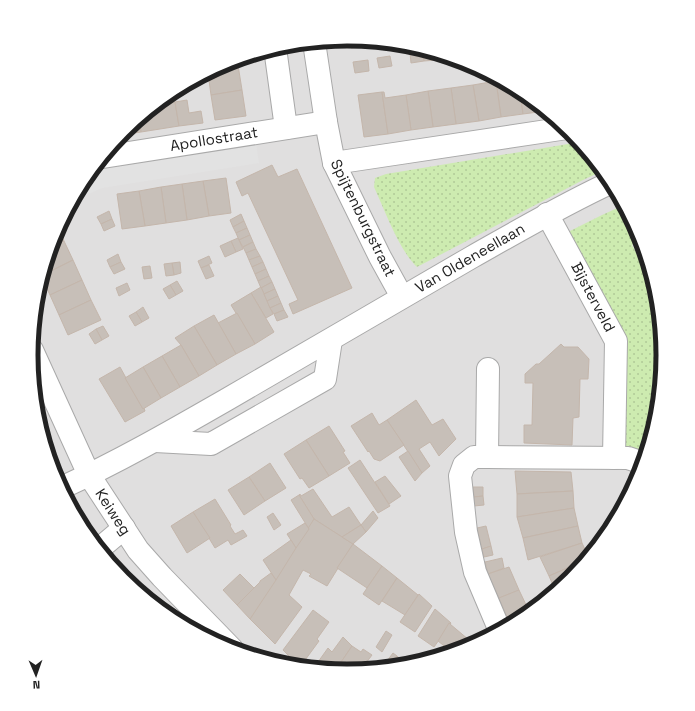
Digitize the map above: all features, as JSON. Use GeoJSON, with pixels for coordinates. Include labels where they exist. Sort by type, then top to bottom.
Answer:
{"type":"FeatureCollection","features":[{"type":"Feature","properties":{"kind":"street","name":"Spijtenburgstraat"},"geometry":{"type":"LineString","coordinates":[[315,48],[334,163],[380,257],[402,296]]}},
{"type":"Feature","properties":{"kind":"street"},"geometry":{"type":"LineString","coordinates":[[276,55],[286,128]]}},
{"type":"Feature","properties":{"kind":"street","name":"Apollostraat"},"geometry":{"type":"LineString","coordinates":[[111,156],[326,122]]}},
{"type":"Feature","properties":{"kind":"street"},"geometry":{"type":"LineString","coordinates":[[334,163],[558,129]]}},
{"type":"Feature","properties":{"kind":"street","name":"Van Oldeneellaan"},"geometry":{"type":"LineString","coordinates":[[67,485],[155,441],[332,340],[402,296],[547,214],[606,185]]}},
{"type":"Feature","properties":{"kind":"street","name":"Bijsterveld"},"geometry":{"type":"LineString","coordinates":[[547,214],[616,341],[614,458]]}},
{"type":"Feature","properties":{"kind":"street"},"geometry":{"type":"LineString","coordinates":[[155,441],[211,444],[325,378],[332,340]]}},
{"type":"Feature","properties":{"kind":"street","name":"Keiweg"},"geometry":{"type":"LineString","coordinates":[[38,364],[89,475],[138,550],[221,637]]}},
{"type":"Feature","properties":{"kind":"street"},"geometry":{"type":"LineString","coordinates":[[487,457],[488,369]]}},
{"type":"Feature","properties":{"kind":"street"},"geometry":{"type":"LineString","coordinates":[[498,626],[475,572],[466,532],[460,476],[464,465],[474,457],[628,458],[638,461]]}},
{"type":"Feature","properties":{"kind":"street"},"geometry":{"type":"LineString","coordinates":[[103,545],[124,528]]}},
{"type":"Feature","properties":{"kind":"shaded area"},"geometry":{"type":"Polygon","coordinates":[[[348,46],[388,49],[408,52],[447,62],[502,87],[536,110],[552,123],[580,151],[593,167],[616,201],[625,219],[641,256],[651,295],[657,356],[654,396],[651,416],[641,455],[616,510],[593,544],[580,560],[552,588],[536,601],[502,624],[484,633],[447,649],[408,659],[368,664],[348,665],[307,662],[287,659],[248,649],[193,624],[159,601],[143,588],[115,560],[102,544],[79,510],[70,492],[54,455],[44,416],[39,376],[38,356],[41,315],[44,295],[54,256],[79,201],[102,167],[115,151],[143,123],[159,110],[193,87],[211,78],[248,62],[287,52],[327,47],[348,46]]]}},
{"type":"Feature","properties":{"kind":"shaded area"},"geometry":{"type":"Polygon","coordinates":[[[256,143],[259,163],[102,188],[81,197],[103,166],[256,143]]]}},
{"type":"Feature","properties":{"kind":"shaded area"},"geometry":{"type":"Polygon","coordinates":[[[635,243],[644,266],[632,245],[635,243]]]}},
{"type":"Feature","properties":{"kind":"green space"},"geometry":{"type":"Polygon","coordinates":[[[572,143],[597,173],[417,267],[410,260],[398,241],[374,187],[375,178],[386,174],[572,143]]]}},
{"type":"Feature","properties":{"kind":"green space"},"geometry":{"type":"Polygon","coordinates":[[[619,207],[641,256],[651,295],[654,315],[657,356],[654,396],[651,416],[639,460],[622,455],[626,337],[564,234],[619,207]]]}},
{"type":"Feature","properties":{"kind":"building"},"geometry":{"type":"Polygon","coordinates":[[[410,53],[423,56],[424,61],[411,63],[410,53]]]}},
{"type":"Feature","properties":{"kind":"building"},"geometry":{"type":"Polygon","coordinates":[[[390,56],[392,66],[379,68],[377,58],[390,56]]]}},
{"type":"Feature","properties":{"kind":"building"},"geometry":{"type":"Polygon","coordinates":[[[423,56],[436,60],[424,61],[423,56]]]}},
{"type":"Feature","properties":{"kind":"building"},"geometry":{"type":"Polygon","coordinates":[[[368,60],[369,71],[355,73],[353,62],[368,60]]]}},
{"type":"Feature","properties":{"kind":"building"},"geometry":{"type":"Polygon","coordinates":[[[238,66],[242,90],[211,95],[209,79],[238,66]]]}},
{"type":"Feature","properties":{"kind":"building"},"geometry":{"type":"Polygon","coordinates":[[[492,82],[496,84],[501,117],[479,121],[473,85],[492,82]]]}},
{"type":"Feature","properties":{"kind":"building"},"geometry":{"type":"Polygon","coordinates":[[[496,84],[521,99],[523,114],[501,117],[496,84]]]}},
{"type":"Feature","properties":{"kind":"building"},"geometry":{"type":"Polygon","coordinates":[[[473,85],[479,121],[456,124],[451,88],[473,85]]]}},
{"type":"Feature","properties":{"kind":"building"},"geometry":{"type":"Polygon","coordinates":[[[451,88],[456,124],[433,127],[428,91],[451,88]]]}},
{"type":"Feature","properties":{"kind":"building"},"geometry":{"type":"Polygon","coordinates":[[[242,90],[246,116],[215,120],[211,95],[242,90]]]}},
{"type":"Feature","properties":{"kind":"building"},"geometry":{"type":"Polygon","coordinates":[[[428,91],[433,127],[411,130],[406,95],[428,91]]]}},
{"type":"Feature","properties":{"kind":"building"},"geometry":{"type":"Polygon","coordinates":[[[382,92],[388,134],[364,137],[358,95],[382,92]]]}},
{"type":"Feature","properties":{"kind":"building"},"geometry":{"type":"Polygon","coordinates":[[[382,92],[384,92],[385,98],[406,95],[411,130],[388,134],[382,92]]]}},
{"type":"Feature","properties":{"kind":"building"},"geometry":{"type":"Polygon","coordinates":[[[521,99],[538,112],[523,114],[521,99]]]}},
{"type":"Feature","properties":{"kind":"building"},"geometry":{"type":"Polygon","coordinates":[[[187,100],[189,113],[201,111],[203,123],[179,126],[175,102],[187,100]]]}},
{"type":"Feature","properties":{"kind":"building"},"geometry":{"type":"Polygon","coordinates":[[[175,102],[179,126],[141,132],[140,126],[143,123],[169,103],[175,102]]]}},
{"type":"Feature","properties":{"kind":"building"},"geometry":{"type":"Polygon","coordinates":[[[140,126],[141,132],[133,133],[140,126]]]}},
{"type":"Feature","properties":{"kind":"building"},"geometry":{"type":"Polygon","coordinates":[[[272,165],[278,177],[297,169],[352,288],[293,314],[289,304],[298,300],[248,193],[242,196],[236,182],[272,165]]]}},
{"type":"Feature","properties":{"kind":"building"},"geometry":{"type":"Polygon","coordinates":[[[226,178],[231,213],[209,216],[203,181],[226,178]]]}},
{"type":"Feature","properties":{"kind":"building"},"geometry":{"type":"Polygon","coordinates":[[[203,181],[209,216],[187,220],[182,184],[203,181]]]}},
{"type":"Feature","properties":{"kind":"building"},"geometry":{"type":"Polygon","coordinates":[[[182,184],[187,220],[166,223],[161,187],[182,184]]]}},
{"type":"Feature","properties":{"kind":"building"},"geometry":{"type":"Polygon","coordinates":[[[161,187],[166,223],[145,226],[139,191],[161,187]]]}},
{"type":"Feature","properties":{"kind":"building"},"geometry":{"type":"Polygon","coordinates":[[[139,191],[145,226],[122,229],[117,194],[139,191]]]}},
{"type":"Feature","properties":{"kind":"building"},"geometry":{"type":"Polygon","coordinates":[[[109,211],[112,219],[101,224],[97,217],[109,211]]]}},
{"type":"Feature","properties":{"kind":"building"},"geometry":{"type":"Polygon","coordinates":[[[241,214],[244,221],[233,227],[230,220],[241,214]]]}},
{"type":"Feature","properties":{"kind":"building"},"geometry":{"type":"Polygon","coordinates":[[[112,219],[115,226],[104,231],[101,224],[112,219]]]}},
{"type":"Feature","properties":{"kind":"building"},"geometry":{"type":"Polygon","coordinates":[[[244,221],[247,228],[236,233],[233,227],[244,221]]]}},
{"type":"Feature","properties":{"kind":"building"},"geometry":{"type":"Polygon","coordinates":[[[247,228],[250,235],[239,240],[236,233],[247,228]]]}},
{"type":"Feature","properties":{"kind":"building"},"geometry":{"type":"Polygon","coordinates":[[[250,235],[253,242],[243,247],[239,240],[250,235]]]}},
{"type":"Feature","properties":{"kind":"building"},"geometry":{"type":"Polygon","coordinates":[[[62,237],[64,241],[59,243],[62,237]]]}},
{"type":"Feature","properties":{"kind":"building"},"geometry":{"type":"Polygon","coordinates":[[[238,238],[243,249],[236,252],[231,241],[238,238]]]}},
{"type":"Feature","properties":{"kind":"building"},"geometry":{"type":"Polygon","coordinates":[[[64,241],[73,260],[50,272],[54,256],[59,243],[64,241]]]}},
{"type":"Feature","properties":{"kind":"building"},"geometry":{"type":"Polygon","coordinates":[[[231,241],[236,252],[225,257],[220,246],[231,241]]]}},
{"type":"Feature","properties":{"kind":"building"},"geometry":{"type":"Polygon","coordinates":[[[253,242],[256,249],[246,253],[243,247],[253,242]]]}},
{"type":"Feature","properties":{"kind":"building"},"geometry":{"type":"Polygon","coordinates":[[[256,249],[260,256],[249,260],[246,253],[256,249]]]}},
{"type":"Feature","properties":{"kind":"building"},"geometry":{"type":"Polygon","coordinates":[[[118,254],[121,262],[110,267],[107,260],[118,254]]]}},
{"type":"Feature","properties":{"kind":"building"},"geometry":{"type":"Polygon","coordinates":[[[209,256],[212,263],[201,268],[198,261],[209,256]]]}},
{"type":"Feature","properties":{"kind":"building"},"geometry":{"type":"Polygon","coordinates":[[[260,256],[263,262],[252,267],[249,260],[260,256]]]}},
{"type":"Feature","properties":{"kind":"building"},"geometry":{"type":"Polygon","coordinates":[[[73,260],[82,280],[50,295],[46,287],[50,272],[73,260]]]}},
{"type":"Feature","properties":{"kind":"building"},"geometry":{"type":"Polygon","coordinates":[[[121,262],[125,269],[114,274],[110,267],[121,262]]]}},
{"type":"Feature","properties":{"kind":"building"},"geometry":{"type":"Polygon","coordinates":[[[180,262],[181,273],[174,275],[172,263],[180,262]]]}},
{"type":"Feature","properties":{"kind":"building"},"geometry":{"type":"Polygon","coordinates":[[[263,262],[266,269],[255,274],[252,267],[263,262]]]}},
{"type":"Feature","properties":{"kind":"building"},"geometry":{"type":"Polygon","coordinates":[[[172,263],[174,275],[166,276],[164,264],[172,263]]]}},
{"type":"Feature","properties":{"kind":"building"},"geometry":{"type":"Polygon","coordinates":[[[209,265],[214,276],[206,279],[201,268],[209,265]]]}},
{"type":"Feature","properties":{"kind":"building"},"geometry":{"type":"Polygon","coordinates":[[[150,266],[152,278],[144,279],[142,267],[150,266]]]}},
{"type":"Feature","properties":{"kind":"building"},"geometry":{"type":"Polygon","coordinates":[[[266,269],[269,276],[258,281],[255,274],[266,269]]]}},
{"type":"Feature","properties":{"kind":"building"},"geometry":{"type":"Polygon","coordinates":[[[269,276],[272,282],[261,288],[258,281],[269,276]]]}},
{"type":"Feature","properties":{"kind":"building"},"geometry":{"type":"Polygon","coordinates":[[[82,280],[91,300],[59,315],[50,295],[82,280]]]}},
{"type":"Feature","properties":{"kind":"building"},"geometry":{"type":"Polygon","coordinates":[[[177,281],[183,291],[176,295],[170,285],[177,281]]]}},
{"type":"Feature","properties":{"kind":"building"},"geometry":{"type":"Polygon","coordinates":[[[272,282],[275,289],[264,294],[261,288],[272,282]]]}},
{"type":"Feature","properties":{"kind":"building"},"geometry":{"type":"Polygon","coordinates":[[[127,283],[130,290],[119,296],[116,288],[127,283]]]}},
{"type":"Feature","properties":{"kind":"building"},"geometry":{"type":"Polygon","coordinates":[[[170,285],[176,295],[169,299],[163,289],[170,285]]]}},
{"type":"Feature","properties":{"kind":"building"},"geometry":{"type":"Polygon","coordinates":[[[261,287],[273,314],[266,318],[251,293],[261,287]]]}},
{"type":"Feature","properties":{"kind":"building"},"geometry":{"type":"Polygon","coordinates":[[[275,289],[278,296],[267,301],[264,294],[275,289]]]}},
{"type":"Feature","properties":{"kind":"building"},"geometry":{"type":"Polygon","coordinates":[[[251,293],[274,332],[255,344],[231,305],[251,293]]]}},
{"type":"Feature","properties":{"kind":"building"},"geometry":{"type":"Polygon","coordinates":[[[278,296],[281,303],[270,308],[267,301],[278,296]]]}},
{"type":"Feature","properties":{"kind":"building"},"geometry":{"type":"Polygon","coordinates":[[[91,300],[101,320],[68,335],[59,315],[91,300]]]}},
{"type":"Feature","properties":{"kind":"building"},"geometry":{"type":"Polygon","coordinates":[[[281,303],[284,310],[274,314],[270,308],[281,303]]]}},
{"type":"Feature","properties":{"kind":"building"},"geometry":{"type":"Polygon","coordinates":[[[143,307],[149,318],[142,322],[136,312],[143,307]]]}},
{"type":"Feature","properties":{"kind":"building"},"geometry":{"type":"Polygon","coordinates":[[[284,310],[288,317],[277,321],[274,314],[284,310]]]}},
{"type":"Feature","properties":{"kind":"building"},"geometry":{"type":"Polygon","coordinates":[[[136,312],[142,322],[135,326],[129,316],[136,312]]]}},
{"type":"Feature","properties":{"kind":"building"},"geometry":{"type":"Polygon","coordinates":[[[237,313],[255,344],[236,354],[218,323],[237,313]]]}},
{"type":"Feature","properties":{"kind":"building"},"geometry":{"type":"Polygon","coordinates":[[[214,315],[236,354],[217,365],[194,326],[214,315]]]}},
{"type":"Feature","properties":{"kind":"building"},"geometry":{"type":"Polygon","coordinates":[[[103,326],[109,336],[102,340],[96,329],[103,326]]]}},
{"type":"Feature","properties":{"kind":"building"},"geometry":{"type":"Polygon","coordinates":[[[194,326],[217,365],[199,376],[181,345],[175,338],[194,326]]]}},
{"type":"Feature","properties":{"kind":"building"},"geometry":{"type":"Polygon","coordinates":[[[96,329],[102,340],[95,344],[89,334],[96,329]]]}},
{"type":"Feature","properties":{"kind":"building"},"geometry":{"type":"Polygon","coordinates":[[[561,344],[564,347],[578,347],[589,359],[588,379],[580,379],[579,417],[573,418],[572,445],[524,443],[524,425],[532,425],[533,383],[525,383],[525,374],[536,364],[539,364],[561,344]]]}},
{"type":"Feature","properties":{"kind":"building"},"geometry":{"type":"Polygon","coordinates":[[[181,345],[199,376],[180,387],[162,356],[181,345]]]}},
{"type":"Feature","properties":{"kind":"building"},"geometry":{"type":"Polygon","coordinates":[[[162,356],[180,387],[161,398],[143,367],[162,356]]]}},
{"type":"Feature","properties":{"kind":"building"},"geometry":{"type":"Polygon","coordinates":[[[120,367],[145,411],[125,422],[99,379],[120,367]]]}},
{"type":"Feature","properties":{"kind":"building"},"geometry":{"type":"Polygon","coordinates":[[[143,367],[161,398],[143,409],[125,378],[143,367]]]}},
{"type":"Feature","properties":{"kind":"building"},"geometry":{"type":"Polygon","coordinates":[[[416,400],[432,425],[443,419],[456,439],[439,456],[430,442],[419,449],[430,466],[422,473],[387,420],[416,400]]]}},
{"type":"Feature","properties":{"kind":"building"},"geometry":{"type":"Polygon","coordinates":[[[372,413],[379,425],[387,420],[404,445],[380,461],[374,459],[369,451],[368,452],[351,426],[372,413]]]}},
{"type":"Feature","properties":{"kind":"building"},"geometry":{"type":"Polygon","coordinates":[[[329,426],[345,451],[343,452],[350,463],[329,476],[306,440],[329,426]]]}},
{"type":"Feature","properties":{"kind":"building"},"geometry":{"type":"Polygon","coordinates":[[[306,440],[329,476],[309,488],[302,478],[300,479],[284,454],[306,440]]]}},
{"type":"Feature","properties":{"kind":"building"},"geometry":{"type":"Polygon","coordinates":[[[408,451],[422,473],[415,481],[399,457],[408,451]]]}},
{"type":"Feature","properties":{"kind":"building"},"geometry":{"type":"Polygon","coordinates":[[[360,460],[390,506],[378,513],[348,468],[360,460]]]}},
{"type":"Feature","properties":{"kind":"building"},"geometry":{"type":"Polygon","coordinates":[[[270,463],[286,488],[265,501],[249,477],[270,463]]]}},
{"type":"Feature","properties":{"kind":"building"},"geometry":{"type":"Polygon","coordinates":[[[515,471],[571,472],[573,491],[517,494],[515,471]]]}},
{"type":"Feature","properties":{"kind":"building"},"geometry":{"type":"Polygon","coordinates":[[[385,476],[401,496],[389,504],[375,482],[385,476]]]}},
{"type":"Feature","properties":{"kind":"building"},"geometry":{"type":"Polygon","coordinates":[[[249,477],[265,501],[244,515],[228,490],[249,477]]]}},
{"type":"Feature","properties":{"kind":"building"},"geometry":{"type":"Polygon","coordinates":[[[473,487],[483,487],[483,496],[474,497],[473,487]]]}},
{"type":"Feature","properties":{"kind":"building"},"geometry":{"type":"Polygon","coordinates":[[[313,489],[332,517],[349,507],[361,525],[342,537],[314,519],[299,495],[300,494],[301,496],[313,489]]]}},
{"type":"Feature","properties":{"kind":"building"},"geometry":{"type":"Polygon","coordinates":[[[573,491],[574,508],[517,517],[517,494],[573,491]]]}},
{"type":"Feature","properties":{"kind":"building"},"geometry":{"type":"Polygon","coordinates":[[[299,495],[314,519],[309,529],[291,500],[299,495]]]}},
{"type":"Feature","properties":{"kind":"building"},"geometry":{"type":"Polygon","coordinates":[[[483,496],[484,505],[474,506],[474,497],[483,496]]]}},
{"type":"Feature","properties":{"kind":"building"},"geometry":{"type":"Polygon","coordinates":[[[215,499],[235,534],[243,530],[247,536],[231,545],[228,540],[215,548],[193,512],[215,499]]]}},
{"type":"Feature","properties":{"kind":"building"},"geometry":{"type":"Polygon","coordinates":[[[574,508],[578,526],[523,538],[517,517],[574,508]]]}},
{"type":"Feature","properties":{"kind":"building"},"geometry":{"type":"Polygon","coordinates":[[[373,511],[378,518],[366,532],[361,525],[373,511]]]}},
{"type":"Feature","properties":{"kind":"building"},"geometry":{"type":"Polygon","coordinates":[[[193,512],[210,538],[187,553],[171,526],[193,512]]]}},
{"type":"Feature","properties":{"kind":"building"},"geometry":{"type":"Polygon","coordinates":[[[273,513],[281,525],[274,530],[267,517],[273,513]]]}},
{"type":"Feature","properties":{"kind":"building"},"geometry":{"type":"Polygon","coordinates":[[[314,519],[353,544],[327,586],[309,576],[311,574],[303,570],[289,595],[302,607],[275,644],[250,619],[314,519]]]}},
{"type":"Feature","properties":{"kind":"building"},"geometry":{"type":"Polygon","coordinates":[[[305,523],[309,529],[296,548],[287,534],[305,523]]]}},
{"type":"Feature","properties":{"kind":"building"},"geometry":{"type":"Polygon","coordinates":[[[361,525],[366,532],[353,544],[342,537],[361,525]]]}},
{"type":"Feature","properties":{"kind":"building"},"geometry":{"type":"Polygon","coordinates":[[[486,526],[491,546],[482,549],[477,528],[486,526]]]}},
{"type":"Feature","properties":{"kind":"building"},"geometry":{"type":"Polygon","coordinates":[[[578,526],[582,543],[528,560],[523,538],[578,526]]]}},
{"type":"Feature","properties":{"kind":"building"},"geometry":{"type":"Polygon","coordinates":[[[291,540],[296,548],[276,580],[263,560],[291,540]]]}},
{"type":"Feature","properties":{"kind":"building"},"geometry":{"type":"Polygon","coordinates":[[[582,543],[586,552],[576,564],[549,576],[540,557],[582,543]]]}},
{"type":"Feature","properties":{"kind":"building"},"geometry":{"type":"Polygon","coordinates":[[[353,544],[382,566],[367,588],[337,568],[353,544]]]}},
{"type":"Feature","properties":{"kind":"building"},"geometry":{"type":"Polygon","coordinates":[[[491,546],[493,555],[484,557],[482,549],[491,546]]]}},
{"type":"Feature","properties":{"kind":"building"},"geometry":{"type":"Polygon","coordinates":[[[502,558],[504,568],[488,574],[485,562],[502,558]]]}},
{"type":"Feature","properties":{"kind":"building"},"geometry":{"type":"Polygon","coordinates":[[[576,564],[554,586],[549,576],[576,564]]]}},
{"type":"Feature","properties":{"kind":"building"},"geometry":{"type":"Polygon","coordinates":[[[382,566],[397,578],[379,605],[363,594],[382,566]]]}},
{"type":"Feature","properties":{"kind":"building"},"geometry":{"type":"Polygon","coordinates":[[[509,567],[519,590],[499,598],[488,574],[509,567]]]}},
{"type":"Feature","properties":{"kind":"building"},"geometry":{"type":"Polygon","coordinates":[[[271,573],[276,580],[250,619],[237,605],[260,581],[271,573]]]}},
{"type":"Feature","properties":{"kind":"building"},"geometry":{"type":"Polygon","coordinates":[[[240,574],[254,588],[237,605],[223,590],[240,574]]]}},
{"type":"Feature","properties":{"kind":"building"},"geometry":{"type":"Polygon","coordinates":[[[397,578],[418,595],[405,615],[382,601],[397,578]]]}},
{"type":"Feature","properties":{"kind":"building"},"geometry":{"type":"Polygon","coordinates":[[[519,590],[527,607],[508,620],[499,598],[519,590]]]}},
{"type":"Feature","properties":{"kind":"building"},"geometry":{"type":"Polygon","coordinates":[[[419,594],[432,606],[415,632],[400,622],[419,594]]]}},
{"type":"Feature","properties":{"kind":"building"},"geometry":{"type":"Polygon","coordinates":[[[435,609],[451,623],[434,647],[418,636],[435,609]]]}},
{"type":"Feature","properties":{"kind":"building"},"geometry":{"type":"Polygon","coordinates":[[[313,610],[329,622],[317,639],[319,641],[304,662],[293,660],[283,650],[313,610]]]}},
{"type":"Feature","properties":{"kind":"building"},"geometry":{"type":"Polygon","coordinates":[[[449,623],[469,640],[448,649],[438,641],[449,623]]]}},
{"type":"Feature","properties":{"kind":"building"},"geometry":{"type":"Polygon","coordinates":[[[386,631],[392,635],[382,652],[376,647],[386,631]]]}},
{"type":"Feature","properties":{"kind":"building"},"geometry":{"type":"Polygon","coordinates":[[[343,637],[352,646],[339,665],[317,663],[328,648],[332,652],[343,637]]]}},
{"type":"Feature","properties":{"kind":"building"},"geometry":{"type":"Polygon","coordinates":[[[352,646],[361,652],[363,649],[372,655],[365,664],[339,665],[352,646]]]}},
{"type":"Feature","properties":{"kind":"building"},"geometry":{"type":"Polygon","coordinates":[[[393,653],[397,656],[394,661],[386,662],[393,653]]]}},
{"type":"Feature","properties":{"kind":"building"},"geometry":{"type":"Polygon","coordinates":[[[397,656],[401,660],[394,661],[397,656]]]}}]}
